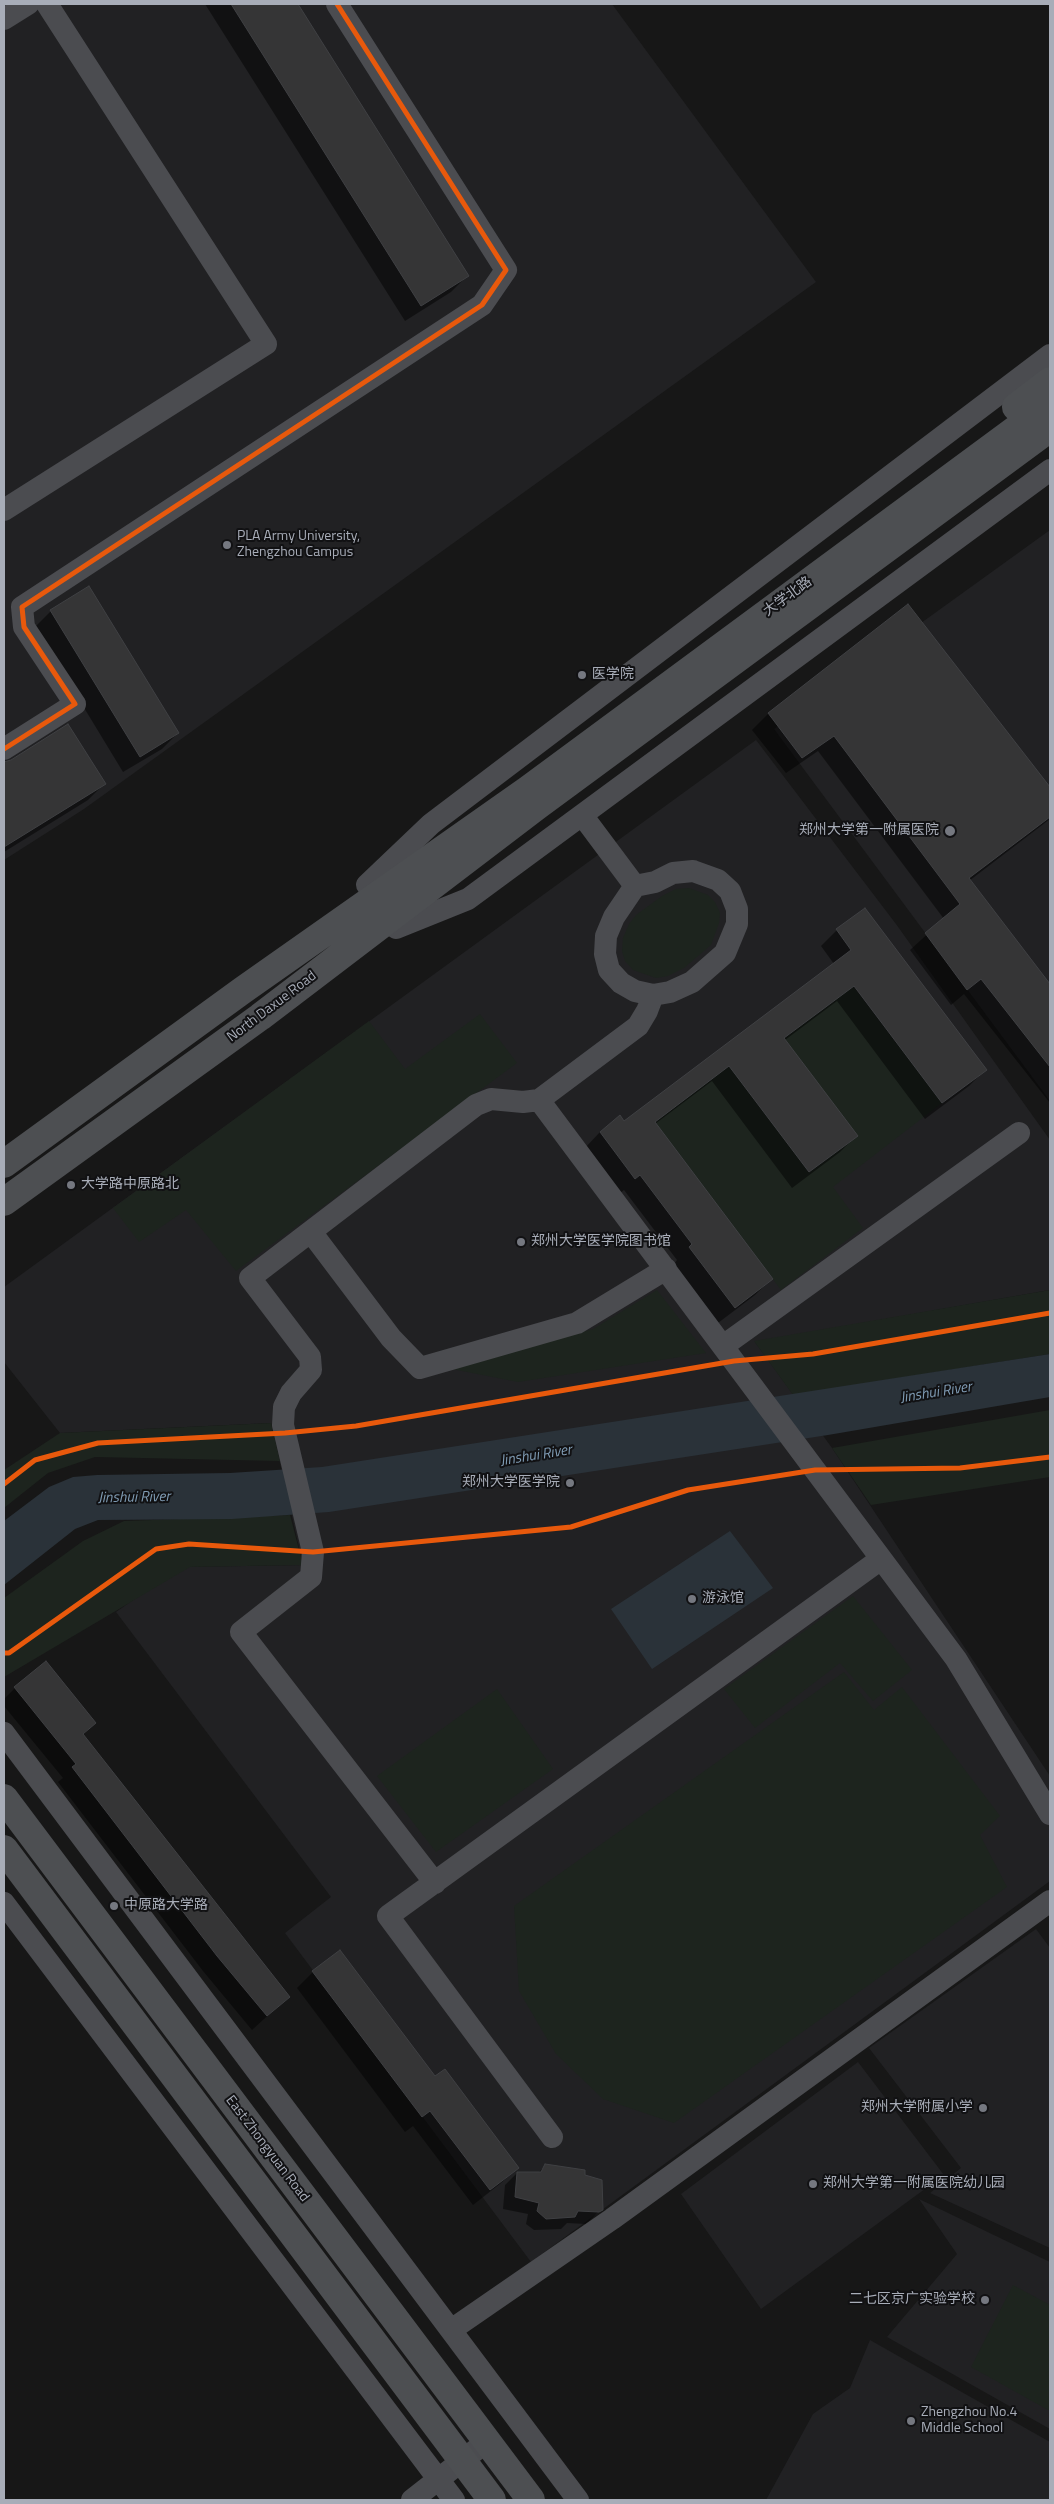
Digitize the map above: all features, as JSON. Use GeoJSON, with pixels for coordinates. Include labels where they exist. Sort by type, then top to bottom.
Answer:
{"type":"FeatureCollection","features":[{"type":"Feature","properties":{"kind":"main road"},"geometry":{"type":"LineString","coordinates":[[243,990],[367,885],[754,602],[1050,381]]}},
{"type":"Feature","properties":{"kind":"main road","name":"大学北路"},"geometry":{"type":"LineString","coordinates":[[531,799],[1050,404]]}},
{"type":"Feature","properties":{"kind":"main road","name":"大学北路"},"geometry":{"type":"LineString","coordinates":[[531,799],[1050,428]]}},
{"type":"Feature","properties":{"kind":"main road"},"geometry":{"type":"LineString","coordinates":[[260,1017],[396,928],[786,644],[1050,446]]}},
{"type":"Feature","properties":{"kind":"main road","name":"North Daxue Road"},"geometry":{"type":"LineString","coordinates":[[4,1164],[243,990],[531,799]]}},
{"type":"Feature","properties":{"kind":"main road","name":"North Daxue Road"},"geometry":{"type":"LineString","coordinates":[[4,1202],[260,1017],[531,799]]}},
{"type":"Feature","properties":{"kind":"main road","name":"East Zhongyuan Road"},"geometry":{"type":"LineString","coordinates":[[4,1798],[531,2500]]}},
{"type":"Feature","properties":{"kind":"main road"},"geometry":{"type":"LineString","coordinates":[[4,1849],[492,2500]]}},
{"type":"Feature","properties":{"kind":"street"},"geometry":{"type":"LineString","coordinates":[[4,19],[28,4]]}},
{"type":"Feature","properties":{"kind":"street"},"geometry":{"type":"LineString","coordinates":[[4,510],[266,344],[47,4]]}},
{"type":"Feature","properties":{"kind":"street"},"geometry":{"type":"LineString","coordinates":[[4,749],[75,704],[24,627],[22,607],[482,305],[506,270],[336,4]]}},
{"type":"Feature","properties":{"kind":"street"},"geometry":{"type":"LineString","coordinates":[[367,885],[430,824],[1050,355]]}},
{"type":"Feature","properties":{"kind":"street"},"geometry":{"type":"LineString","coordinates":[[396,928],[468,899],[1050,470]]}},
{"type":"Feature","properties":{"kind":"street"},"geometry":{"type":"LineString","coordinates":[[582,815],[635,886]]}},
{"type":"Feature","properties":{"kind":"street"},"geometry":{"type":"LineString","coordinates":[[693,872],[718,880],[730,891],[737,909],[736,924],[725,953],[692,982],[670,992],[653,995],[634,991],[621,984],[609,970],[605,954],[606,936],[614,917],[635,886],[655,882],[673,873],[693,872]]}},
{"type":"Feature","properties":{"kind":"street"},"geometry":{"type":"LineString","coordinates":[[435,1883],[241,1632],[311,1577],[313,1552],[284,1433],[284,1406],[291,1393],[312,1370],[310,1356],[250,1278],[476,1105],[491,1099],[523,1102],[540,1100],[638,1026],[647,1011],[653,995]]}},
{"type":"Feature","properties":{"kind":"street"},"geometry":{"type":"LineString","coordinates":[[540,1100],[956,1659],[1050,1814]]}},
{"type":"Feature","properties":{"kind":"street"},"geometry":{"type":"LineString","coordinates":[[729,1354],[1019,1133]]}},
{"type":"Feature","properties":{"kind":"street"},"geometry":{"type":"LineString","coordinates":[[311,1232],[391,1338],[420,1368],[577,1323],[666,1269]]}},
{"type":"Feature","properties":{"kind":"street"},"geometry":{"type":"LineString","coordinates":[[552,2137],[388,1916],[881,1558]]}},
{"type":"Feature","properties":{"kind":"street"},"geometry":{"type":"LineString","coordinates":[[4,1733],[578,2500]]}},
{"type":"Feature","properties":{"kind":"street"},"geometry":{"type":"LineString","coordinates":[[451,2330],[612,2219],[1050,1900]]}},
{"type":"Feature","properties":{"kind":"street"},"geometry":{"type":"LineString","coordinates":[[4,1903],[454,2500]]}},
{"type":"Feature","properties":{"kind":"street"},"geometry":{"type":"LineString","coordinates":[[412,2500],[486,2442]]}},
{"type":"Feature","properties":{"kind":"shaded area","name":"PLA Army University, Zhengzhou Campus"},"geometry":{"type":"Polygon","coordinates":[[[4,4],[612,4],[816,282],[84,809],[4,860],[4,4]]]}},
{"type":"Feature","properties":{"kind":"shaded area","name":"郑州大学第一附属医院"},"geometry":{"type":"Polygon","coordinates":[[[1050,530],[1050,1101],[774,729],[1050,530]]]}},
{"type":"Feature","properties":{"kind":"shaded area","name":"郑州大学医学院"},"geometry":{"type":"Polygon","coordinates":[[[756,740],[896,924],[1050,1140],[1050,1290],[755,1342],[832,1448],[1050,1776],[1050,1881],[531,2262],[285,1933],[331,1897],[116,1612],[180,1567],[303,1565],[271,1423],[60,1433],[4,1362],[4,1287],[756,740]]]}},
{"type":"Feature","properties":{"kind":"shaded area"},"geometry":{"type":"Polygon","coordinates":[[[689,888],[708,895],[715,902],[720,913],[719,923],[711,945],[684,968],[668,976],[656,978],[633,970],[625,961],[622,951],[623,938],[629,924],[636,915],[662,896],[676,889],[689,888]]]}},
{"type":"Feature","properties":{"kind":"shaded area"},"geometry":{"type":"Polygon","coordinates":[[[853,986],[942,1103],[833,1187],[863,1228],[781,1290],[655,1122],[729,1066],[809,1172],[857,1136],[784,1038],[853,986]]]}},
{"type":"Feature","properties":{"kind":"shaded area"},"geometry":{"type":"Polygon","coordinates":[[[480,1014],[517,1063],[236,1271],[186,1210],[139,1242],[113,1208],[369,1021],[405,1069],[480,1014]]]}},
{"type":"Feature","properties":{"kind":"shaded area"},"geometry":{"type":"Polygon","coordinates":[[[657,1290],[706,1353],[518,1382],[452,1369],[593,1329],[657,1290]]]}},
{"type":"Feature","properties":{"kind":"shaded area"},"geometry":{"type":"Polygon","coordinates":[[[1050,1290],[1050,1354],[793,1395],[754,1341],[1050,1290]]]}},
{"type":"Feature","properties":{"kind":"shaded area"},"geometry":{"type":"Polygon","coordinates":[[[1050,1410],[1050,1477],[871,1505],[832,1448],[1050,1410]]]}},
{"type":"Feature","properties":{"kind":"shaded area"},"geometry":{"type":"Polygon","coordinates":[[[271,1423],[280,1461],[95,1457],[48,1473],[4,1508],[4,1470],[60,1433],[271,1423]]]}},
{"type":"Feature","properties":{"kind":"shaded area"},"geometry":{"type":"Polygon","coordinates":[[[290,1515],[303,1565],[190,1567],[4,1677],[4,1598],[83,1541],[124,1521],[290,1515]]]}},
{"type":"Feature","properties":{"kind":"shaded area"},"geometry":{"type":"Polygon","coordinates":[[[853,1596],[912,1670],[873,1701],[840,1663],[755,1728],[724,1689],[853,1596]]]}},
{"type":"Feature","properties":{"kind":"shaded area"},"geometry":{"type":"Polygon","coordinates":[[[844,1672],[874,1710],[902,1687],[1000,1816],[980,1835],[1007,1887],[674,2123],[603,2099],[556,2054],[519,1991],[514,1906],[844,1672]]]}},
{"type":"Feature","properties":{"kind":"shaded area"},"geometry":{"type":"Polygon","coordinates":[[[497,1689],[553,1769],[436,1852],[377,1776],[497,1689]]]}},
{"type":"Feature","properties":{"kind":"shaded area","name":"郑州大学附属小学"},"geometry":{"type":"Polygon","coordinates":[[[1036,1929],[1050,1948],[1050,2248],[930,2193],[961,2168],[869,2048],[1036,1929]]]}},
{"type":"Feature","properties":{"kind":"shaded area","name":"郑州大学第一附属医院幼儿园"},"geometry":{"type":"Polygon","coordinates":[[[858,2062],[944,2175],[761,2309],[681,2194],[858,2062]]]}},
{"type":"Feature","properties":{"kind":"shaded area","name":"二七区京广实验学校"},"geometry":{"type":"Polygon","coordinates":[[[919,2199],[1050,2262],[1050,2429],[887,2337],[957,2254],[919,2199]]]}},
{"type":"Feature","properties":{"kind":"shaded area"},"geometry":{"type":"Polygon","coordinates":[[[1013,2285],[1050,2305],[1050,2411],[971,2367],[1013,2285]]]}},
{"type":"Feature","properties":{"kind":"shaded area","name":"Zhengzhou No.4 Middle School"},"geometry":{"type":"Polygon","coordinates":[[[870,2340],[1050,2442],[1050,2500],[766,2500],[813,2414],[850,2388],[870,2340]]]}},
{"type":"Feature","properties":{"kind":"water","name":"Jinshui River"},"geometry":{"type":"Polygon","coordinates":[[[1050,1354],[1050,1397],[828,1435],[329,1512],[232,1519],[98,1520],[75,1529],[4,1585],[4,1521],[49,1487],[73,1477],[230,1473],[322,1467],[1050,1354]]]}},
{"type":"Feature","properties":{"kind":"water","name":"游泳馆"},"geometry":{"type":"Polygon","coordinates":[[[730,1531],[773,1588],[652,1669],[611,1609],[730,1531]]]}},
{"type":"Feature","properties":{"kind":"building"},"geometry":{"type":"Polygon","coordinates":[[[231,4],[298,4],[469,276],[421,306],[231,4]]]}},
{"type":"Feature","properties":{"kind":"building"},"geometry":{"type":"Polygon","coordinates":[[[89,586],[179,733],[140,757],[50,610],[89,586]]]}},
{"type":"Feature","properties":{"kind":"building"},"geometry":{"type":"Polygon","coordinates":[[[908,604],[1050,787],[1050,817],[969,878],[1050,984],[1050,1067],[981,979],[967,990],[925,933],[960,904],[834,736],[802,758],[768,713],[908,604]]]}},
{"type":"Feature","properties":{"kind":"building"},"geometry":{"type":"Polygon","coordinates":[[[68,724],[106,784],[4,847],[4,762],[11,760],[68,724]]]}},
{"type":"Feature","properties":{"kind":"building"},"geometry":{"type":"Polygon","coordinates":[[[865,908],[987,1070],[942,1103],[854,986],[784,1038],[858,1136],[809,1172],[729,1066],[655,1122],[773,1279],[735,1308],[689,1247],[692,1244],[640,1175],[635,1179],[600,1132],[620,1115],[624,1121],[851,950],[836,929],[865,908]]]}},
{"type":"Feature","properties":{"kind":"building"},"geometry":{"type":"Polygon","coordinates":[[[46,1661],[96,1723],[83,1734],[290,1997],[267,2016],[217,1956],[72,1767],[76,1764],[14,1687],[46,1661]]]}},
{"type":"Feature","properties":{"kind":"building"},"geometry":{"type":"Polygon","coordinates":[[[340,1950],[435,2076],[445,2069],[519,2168],[490,2190],[430,2111],[422,2117],[312,1971],[340,1950]]]}},
{"type":"Feature","properties":{"kind":"building"},"geometry":{"type":"Polygon","coordinates":[[[545,2164],[585,2170],[585,2175],[602,2180],[603,2210],[599,2212],[578,2211],[575,2217],[546,2219],[537,2211],[539,2203],[515,2197],[517,2172],[541,2172],[545,2164]]]}},
{"type":"Feature","properties":{"kind":"cycle path"},"geometry":{"type":"LineString","coordinates":[[4,749],[75,704],[24,627],[22,607],[482,305],[506,270],[337,4]]}},
{"type":"Feature","properties":{"kind":"cycle path"},"geometry":{"type":"LineString","coordinates":[[4,1484],[35,1460],[98,1443],[285,1433],[356,1426],[734,1361],[813,1354],[1050,1313]]}},
{"type":"Feature","properties":{"kind":"cycle path"},"geometry":{"type":"LineString","coordinates":[[4,1653],[9,1653],[156,1549],[189,1544],[313,1552],[571,1527],[688,1490],[815,1470],[960,1468],[1050,1457]]}},
{"type":"Feature","properties":{"kind":"place","name":"PLA Army University, Zhengzhou Campus"},"geometry":{"type":"Point","coordinates":[227,545]}},
{"type":"Feature","properties":{"kind":"place","name":"医学院"},"geometry":{"type":"Point","coordinates":[582,675]}},
{"type":"Feature","properties":{"kind":"place","name":"郑州大学第一附属医院"},"geometry":{"type":"Point","coordinates":[950,831]}},
{"type":"Feature","properties":{"kind":"place","name":"大学路中原路北"},"geometry":{"type":"Point","coordinates":[71,1185]}},
{"type":"Feature","properties":{"kind":"place","name":"郑州大学医学院图书馆"},"geometry":{"type":"Point","coordinates":[521,1242]}},
{"type":"Feature","properties":{"kind":"place","name":"郑州大学医学院"},"geometry":{"type":"Point","coordinates":[570,1483]}},
{"type":"Feature","properties":{"kind":"place","name":"游泳馆"},"geometry":{"type":"Point","coordinates":[692,1599]}},
{"type":"Feature","properties":{"kind":"place","name":"中原路大学路"},"geometry":{"type":"Point","coordinates":[114,1906]}},
{"type":"Feature","properties":{"kind":"place","name":"郑州大学附属小学"},"geometry":{"type":"Point","coordinates":[983,2108]}},
{"type":"Feature","properties":{"kind":"place","name":"郑州大学第一附属医院幼儿园"},"geometry":{"type":"Point","coordinates":[813,2184]}},
{"type":"Feature","properties":{"kind":"place","name":"二七区京广实验学校"},"geometry":{"type":"Point","coordinates":[985,2300]}},
{"type":"Feature","properties":{"kind":"place","name":"Zhengzhou No.4 Middle School"},"geometry":{"type":"Point","coordinates":[911,2421]}}]}
